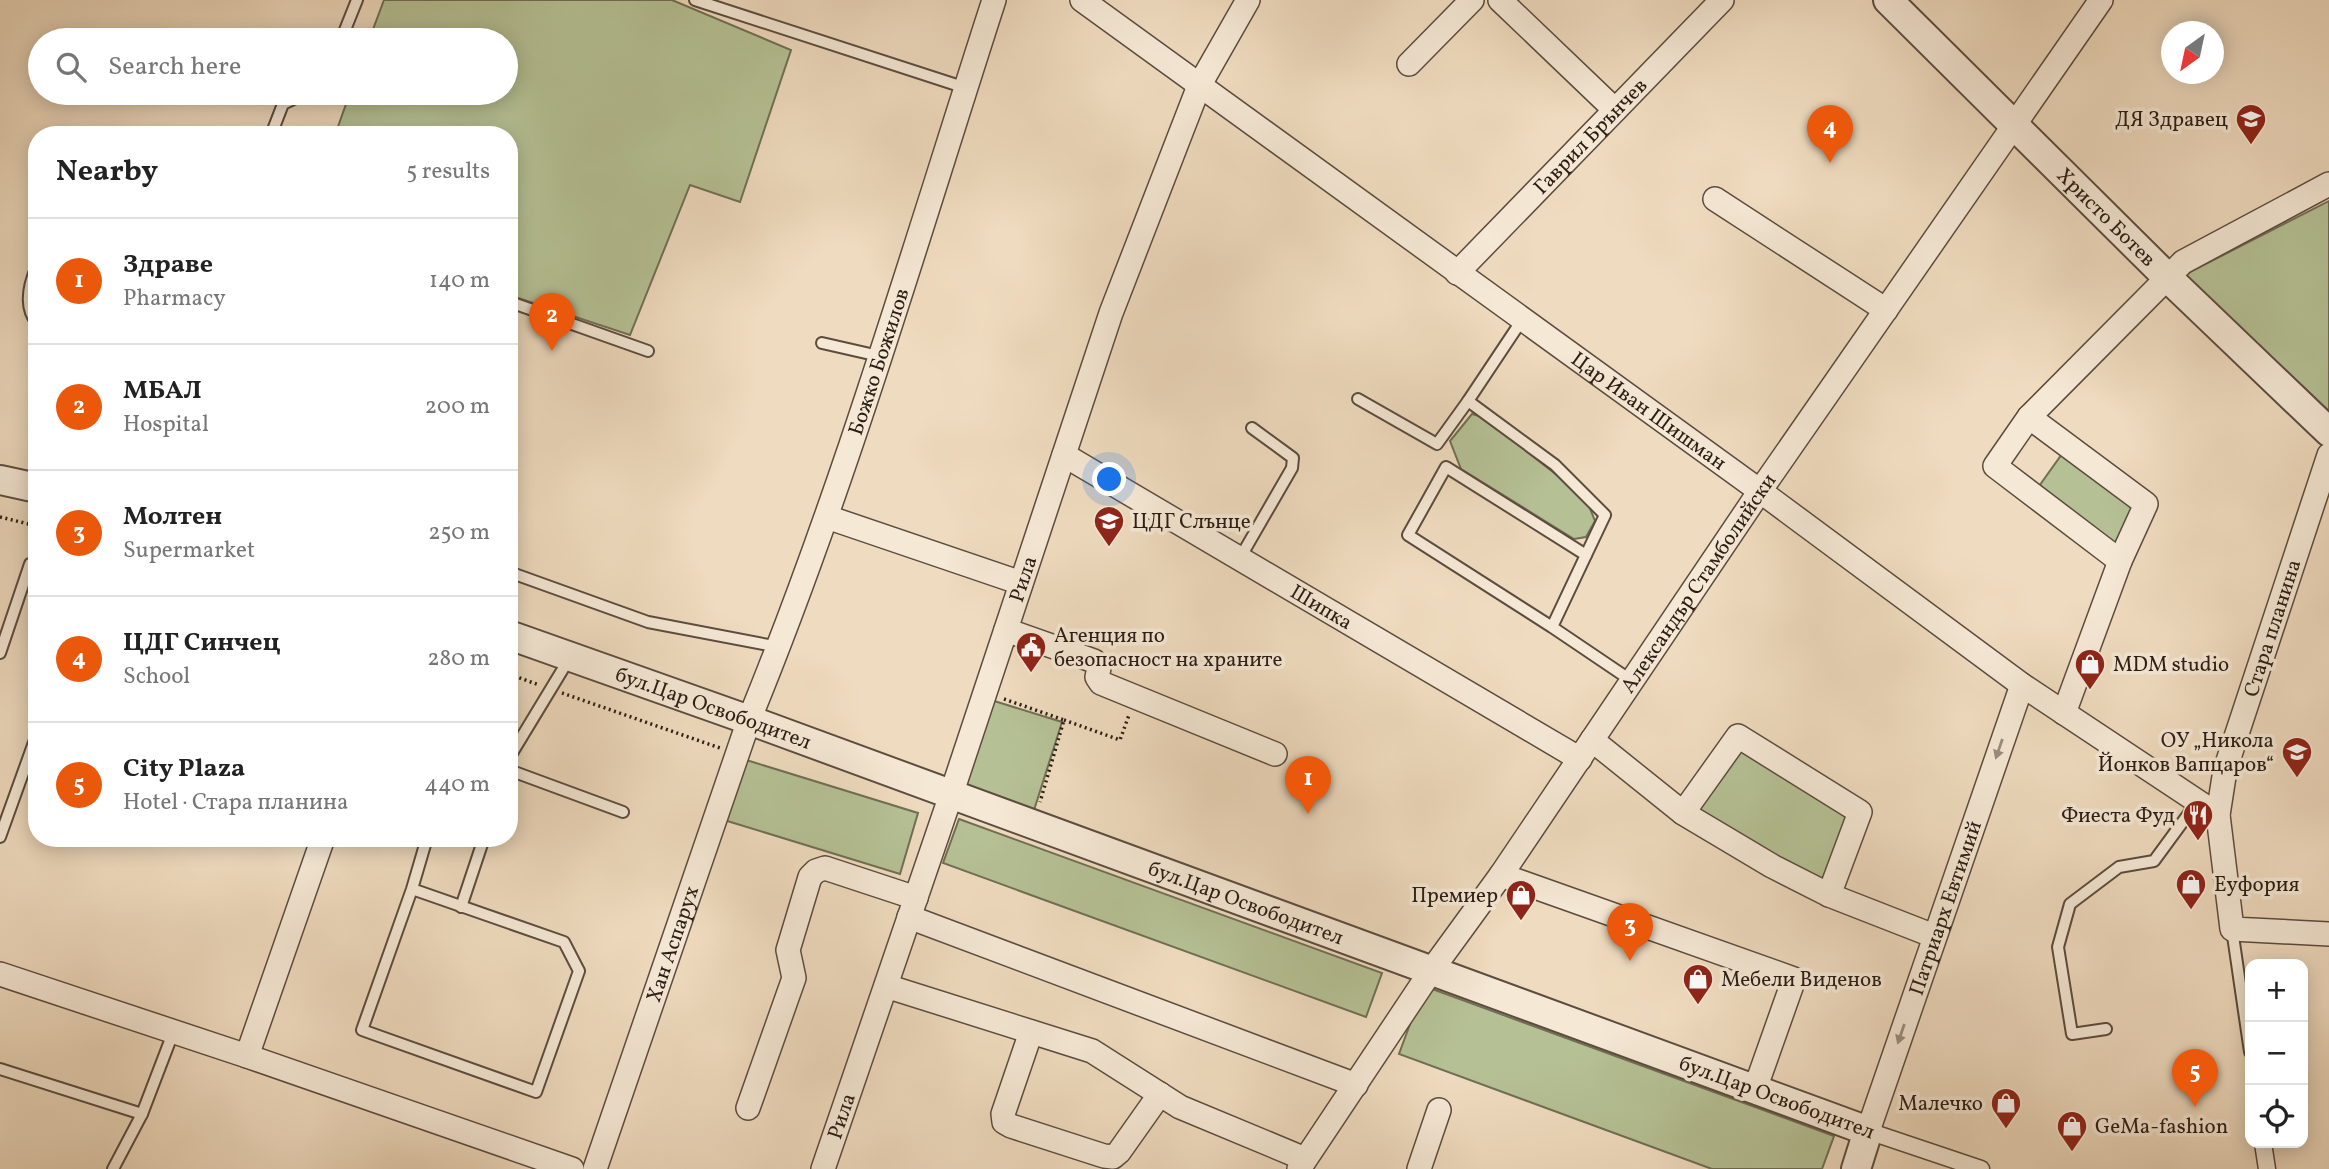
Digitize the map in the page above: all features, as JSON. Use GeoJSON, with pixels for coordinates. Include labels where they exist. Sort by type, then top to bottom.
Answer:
{"type":"FeatureCollection","features":[{"type":"Feature","properties":{"kind":"street","name":"Божко Божилов"},"geometry":{"type":"LineString","coordinates":[[749,720],[779,648],[827,517],[994,0]]}},
{"type":"Feature","properties":{"kind":"street","name":"Цар Иван Шишман"},"geometry":{"type":"LineString","coordinates":[[1082,0],[1760,491],[2022,685],[2218,815]]}},
{"type":"Feature","properties":{"kind":"street","name":"Рила"},"geometry":{"type":"LineString","coordinates":[[823,1169],[1111,313],[1199,86],[1248,0]]}},
{"type":"Feature","properties":{"kind":"street"},"geometry":{"type":"LineString","coordinates":[[1409,64],[1472,0]]}},
{"type":"Feature","properties":{"kind":"street"},"geometry":{"type":"LineString","coordinates":[[1500,0],[1615,110]]}},
{"type":"Feature","properties":{"kind":"street","name":"Гаврил Брънчев"},"geometry":{"type":"LineString","coordinates":[[1457,273],[1722,0]]}},
{"type":"Feature","properties":{"kind":"street","name":"Христо Ботев"},"geometry":{"type":"LineString","coordinates":[[1888,0],[2168,278],[2329,432]]}},
{"type":"Feature","properties":{"kind":"street","name":"Александър Стамболийски"},"geometry":{"type":"LineString","coordinates":[[1302,1164],[1760,491],[2101,0]]}},
{"type":"Feature","properties":{"kind":"street"},"geometry":{"type":"LineString","coordinates":[[2120,561],[1995,466],[2029,417],[2183,262],[2329,184]]}},
{"type":"Feature","properties":{"kind":"street"},"geometry":{"type":"LineString","coordinates":[[1715,199],[1886,310]]}},
{"type":"Feature","properties":{"kind":"street"},"geometry":{"type":"LineString","coordinates":[[2029,417],[2147,504],[2120,561],[2064,713]]}},
{"type":"Feature","properties":{"kind":"street","name":"Шипка"},"geometry":{"type":"LineString","coordinates":[[1064,455],[1240,558],[1586,749],[1682,813],[1772,866],[1829,895],[1934,936]]}},
{"type":"Feature","properties":{"kind":"street","name":"Стара планина"},"geometry":{"type":"LineString","coordinates":[[2232,929],[2218,815],[2225,770],[2329,455]]}},
{"type":"Feature","properties":{"kind":"street"},"geometry":{"type":"LineString","coordinates":[[0,480],[28,486]]}},
{"type":"Feature","properties":{"kind":"street"},"geometry":{"type":"LineString","coordinates":[[827,517],[1021,583]]}},
{"type":"Feature","properties":{"kind":"street"},"geometry":{"type":"LineString","coordinates":[[1006,630],[1094,661],[1099,668],[1097,677],[1101,683],[1275,754]]}},
{"type":"Feature","properties":{"kind":"street","name":"бул.Цар Освободител"},"geometry":{"type":"LineString","coordinates":[[518,638],[749,720],[1868,1131],[1981,1169]]}},
{"type":"Feature","properties":{"kind":"street","name":"Патриарх Евтимий"},"geometry":{"type":"LineString","coordinates":[[1868,1131],[2022,685]]}},
{"type":"Feature","properties":{"kind":"street","name":"Хан Аспарух"},"geometry":{"type":"LineString","coordinates":[[595,1169],[749,720]]}},
{"type":"Feature","properties":{"kind":"street"},"geometry":{"type":"LineString","coordinates":[[1682,813],[1738,736],[1860,812],[1829,895]]}},
{"type":"Feature","properties":{"kind":"street"},"geometry":{"type":"LineString","coordinates":[[247,1056],[320,847]]}},
{"type":"Feature","properties":{"kind":"street"},"geometry":{"type":"LineString","coordinates":[[748,1108],[794,978],[789,950],[810,877],[825,868],[912,908],[1356,1085]]}},
{"type":"Feature","properties":{"kind":"street"},"geometry":{"type":"LineString","coordinates":[[1501,875],[1794,979],[1755,1089]]}},
{"type":"Feature","properties":{"kind":"street"},"geometry":{"type":"LineString","coordinates":[[2232,929],[2329,934]]}},
{"type":"Feature","properties":{"kind":"street"},"geometry":{"type":"LineString","coordinates":[[0,974],[572,1169]]}},
{"type":"Feature","properties":{"kind":"street"},"geometry":{"type":"LineString","coordinates":[[886,986],[1091,1051],[1180,1107],[1302,1164]]}},
{"type":"Feature","properties":{"kind":"street"},"geometry":{"type":"LineString","coordinates":[[1031,1032],[1003,1114],[1004,1122],[1012,1126],[1113,1157],[1160,1094]]}},
{"type":"Feature","properties":{"kind":"street"},"geometry":{"type":"LineString","coordinates":[[1419,1169],[1439,1110]]}},
{"type":"Feature","properties":{"kind":"street"},"geometry":{"type":"LineString","coordinates":[[1856,1169],[1868,1131]]}},
{"type":"Feature","properties":{"kind":"street"},"geometry":{"type":"LineString","coordinates":[[2264,1148],[2267,1169]]}},
{"type":"Feature","properties":{"kind":"lane"},"geometry":{"type":"LineString","coordinates":[[346,28],[357,0]]}},
{"type":"Feature","properties":{"kind":"lane"},"geometry":{"type":"LineString","coordinates":[[695,0],[966,88]]}},
{"type":"Feature","properties":{"kind":"lane"},"geometry":{"type":"LineString","coordinates":[[274,126],[283,105]]}},
{"type":"Feature","properties":{"kind":"lane"},"geometry":{"type":"LineString","coordinates":[[518,305],[648,351]]}},
{"type":"Feature","properties":{"kind":"lane"},"geometry":{"type":"LineString","coordinates":[[1437,444],[1522,320]]}},
{"type":"Feature","properties":{"kind":"lane"},"geometry":{"type":"LineString","coordinates":[[822,343],[879,356]]}},
{"type":"Feature","properties":{"kind":"lane"},"geometry":{"type":"LineString","coordinates":[[1359,399],[1437,444],[1446,467],[1586,555]]}},
{"type":"Feature","properties":{"kind":"lane"},"geometry":{"type":"LineString","coordinates":[[1468,401],[1555,465],[1605,515],[1552,627]]}},
{"type":"Feature","properties":{"kind":"lane"},"geometry":{"type":"LineString","coordinates":[[1240,558],[1292,468],[1293,458],[1252,428]]}},
{"type":"Feature","properties":{"kind":"lane"},"geometry":{"type":"LineString","coordinates":[[1446,467],[1408,535],[1632,681]]}},
{"type":"Feature","properties":{"kind":"lane"},"geometry":{"type":"LineString","coordinates":[[0,653],[28,570]]}},
{"type":"Feature","properties":{"kind":"lane"},"geometry":{"type":"LineString","coordinates":[[518,575],[648,622],[779,648]]}},
{"type":"Feature","properties":{"kind":"lane"},"geometry":{"type":"LineString","coordinates":[[518,743],[570,657]]}},
{"type":"Feature","properties":{"kind":"lane"},"geometry":{"type":"LineString","coordinates":[[0,836],[28,759]]}},
{"type":"Feature","properties":{"kind":"lane"},"geometry":{"type":"LineString","coordinates":[[518,773],[623,812]]}},
{"type":"Feature","properties":{"kind":"lane"},"geometry":{"type":"LineString","coordinates":[[0,800],[12,803]]}},
{"type":"Feature","properties":{"kind":"lane"},"geometry":{"type":"LineString","coordinates":[[2106,1029],[2072,1034],[2058,947],[2070,904],[2119,867],[2154,861],[2198,802]]}},
{"type":"Feature","properties":{"kind":"lane"},"geometry":{"type":"LineString","coordinates":[[412,889],[564,943],[579,971],[536,1092],[362,1030],[424,847]]}},
{"type":"Feature","properties":{"kind":"lane"},"geometry":{"type":"LineString","coordinates":[[461,907],[481,847]]}},
{"type":"Feature","properties":{"kind":"lane","name":"Стара планина"},"geometry":{"type":"LineString","coordinates":[[2232,929],[2246,1022]]}},
{"type":"Feature","properties":{"kind":"lane"},"geometry":{"type":"LineString","coordinates":[[113,1169],[142,1114],[173,1033]]}},
{"type":"Feature","properties":{"kind":"lane"},"geometry":{"type":"LineString","coordinates":[[0,1069],[142,1114]]}},
{"type":"Feature","properties":{"kind":"path"},"geometry":{"type":"LineString","coordinates":[[0,517],[28,524]]}},
{"type":"Feature","properties":{"kind":"path"},"geometry":{"type":"LineString","coordinates":[[518,677],[726,750]]}},
{"type":"Feature","properties":{"kind":"path"},"geometry":{"type":"LineString","coordinates":[[985,692],[1120,740],[1136,697]]}},
{"type":"Feature","properties":{"kind":"path"},"geometry":{"type":"LineString","coordinates":[[1034,825],[1064,720]]}},
{"type":"Feature","properties":{"kind":"green space"},"geometry":{"type":"Polygon","coordinates":[[[384,0],[672,0],[791,50],[740,202],[690,185],[630,335],[518,298],[518,126],[338,126],[346,105],[518,105],[518,28],[374,28],[384,0]]]}},
{"type":"Feature","properties":{"kind":"green space"},"geometry":{"type":"Polygon","coordinates":[[[2329,201],[2329,409],[2327,415],[2184,275],[2329,201]]]}},
{"type":"Feature","properties":{"kind":"green space"},"geometry":{"type":"Polygon","coordinates":[[[1472,414],[1483,417],[1558,476],[1589,506],[1595,521],[1586,537],[1574,539],[1461,469],[1450,441],[1472,414]]]}},
{"type":"Feature","properties":{"kind":"green space"},"geometry":{"type":"Polygon","coordinates":[[[2062,454],[2136,507],[2119,547],[2037,489],[2062,454]]]}},
{"type":"Feature","properties":{"kind":"green space"},"geometry":{"type":"Polygon","coordinates":[[[991,700],[1062,722],[1028,829],[957,806],[991,700]]]}},
{"type":"Feature","properties":{"kind":"green space"},"geometry":{"type":"Polygon","coordinates":[[[1736,745],[1854,816],[1828,889],[1690,811],[1736,745]]]}},
{"type":"Feature","properties":{"kind":"green space"},"geometry":{"type":"Polygon","coordinates":[[[743,759],[918,813],[900,874],[724,820],[743,759]]]}},
{"type":"Feature","properties":{"kind":"green space"},"geometry":{"type":"Polygon","coordinates":[[[959,819],[1382,973],[1366,1017],[943,863],[959,819]]]}},
{"type":"Feature","properties":{"kind":"green space"},"geometry":{"type":"Polygon","coordinates":[[[1424,986],[1834,1136],[1822,1169],[1712,1169],[1399,1054],[1424,986]]]}},
{"type":"Feature","properties":{"kind":"place","name":"ДЯ Здравец"},"geometry":{"type":"Point","coordinates":[2251,146]}},
{"type":"Feature","properties":{"kind":"place","name":"ЦДГ Синчец"},"geometry":{"type":"Point","coordinates":[1830,163]}},
{"type":"Feature","properties":{"kind":"place","name":"МБАЛ"},"geometry":{"type":"Point","coordinates":[552,351]}},
{"type":"Feature","properties":{"kind":"place","name":"ЦДГ Слънце"},"geometry":{"type":"Point","coordinates":[1109,548]}},
{"type":"Feature","properties":{"kind":"place","name":"Агенция по безопасност на храните"},"geometry":{"type":"Point","coordinates":[1031,674]}},
{"type":"Feature","properties":{"kind":"place","name":"MDM studio"},"geometry":{"type":"Point","coordinates":[2090,691]}},
{"type":"Feature","properties":{"kind":"place","name":"ОУ „Никола Йонков Вапцаров“"},"geometry":{"type":"Point","coordinates":[2297,779]}},
{"type":"Feature","properties":{"kind":"place","name":"Здраве"},"geometry":{"type":"Point","coordinates":[1308,814]}},
{"type":"Feature","properties":{"kind":"place","name":"Фиеста Фуд"},"geometry":{"type":"Point","coordinates":[2198,842]}},
{"type":"Feature","properties":{"kind":"place","name":"Еуфория"},"geometry":{"type":"Point","coordinates":[2191,911]}},
{"type":"Feature","properties":{"kind":"place","name":"Премиер"},"geometry":{"type":"Point","coordinates":[1521,922]}},
{"type":"Feature","properties":{"kind":"place","name":"Молтен"},"geometry":{"type":"Point","coordinates":[1630,961]}},
{"type":"Feature","properties":{"kind":"place","name":"Мебели Виденов"},"geometry":{"type":"Point","coordinates":[1698,1006]}},
{"type":"Feature","properties":{"kind":"place","name":"City Plaza"},"geometry":{"type":"Point","coordinates":[2195,1107]}},
{"type":"Feature","properties":{"kind":"place","name":"Малечко"},"geometry":{"type":"Point","coordinates":[2006,1130]}},
{"type":"Feature","properties":{"kind":"place","name":"GeMa-fashion"},"geometry":{"type":"Point","coordinates":[2072,1153]}}]}
